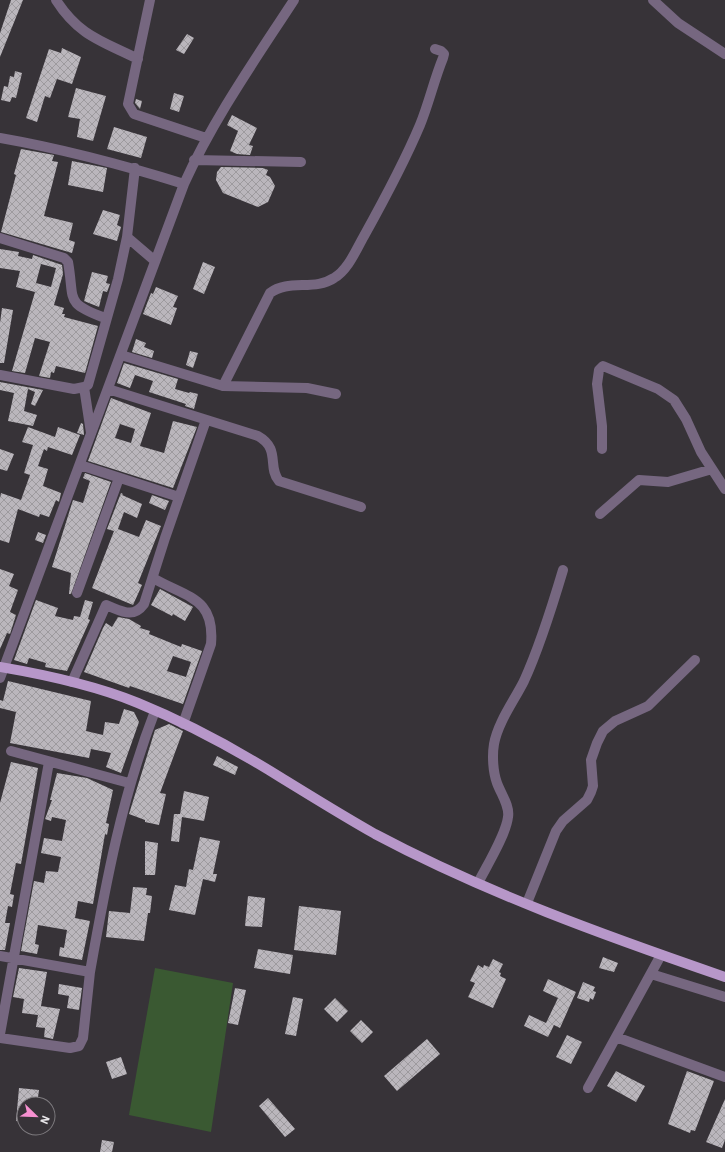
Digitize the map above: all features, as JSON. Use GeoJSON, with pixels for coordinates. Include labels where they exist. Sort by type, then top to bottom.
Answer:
{"type":"FeatureCollection","features":[{"type":"Feature","properties":{"kind":"main road"},"geometry":{"type":"LineString","coordinates":[[2,667],[72,682],[106,692],[155,711],[183,724],[278,775],[375,834],[478,883],[661,955],[725,977]]}},
{"type":"Feature","properties":{"kind":"street"},"geometry":{"type":"LineString","coordinates":[[56,0],[79,28],[138,59]]}},
{"type":"Feature","properties":{"kind":"street"},"geometry":{"type":"LineString","coordinates":[[150,0],[128,104],[130,111],[138,116],[206,138]]}},
{"type":"Feature","properties":{"kind":"street"},"geometry":{"type":"LineString","coordinates":[[0,678],[2,667],[80,465],[194,160],[247,71],[294,0]]}},
{"type":"Feature","properties":{"kind":"street"},"geometry":{"type":"LineString","coordinates":[[653,0],[678,23],[725,54]]}},
{"type":"Feature","properties":{"kind":"street"},"geometry":{"type":"LineString","coordinates":[[223,386],[270,293],[279,288],[313,285],[331,280],[340,274],[352,257],[401,168],[421,123],[444,58],[444,54],[441,51],[435,49]]}},
{"type":"Feature","properties":{"kind":"street"},"geometry":{"type":"LineString","coordinates":[[0,138],[68,151],[135,168],[184,184]]}},
{"type":"Feature","properties":{"kind":"street"},"geometry":{"type":"LineString","coordinates":[[194,160],[301,162]]}},
{"type":"Feature","properties":{"kind":"street"},"geometry":{"type":"LineString","coordinates":[[0,375],[74,389],[84,387],[90,380],[105,318],[118,280],[127,237],[135,168]]}},
{"type":"Feature","properties":{"kind":"street"},"geometry":{"type":"LineString","coordinates":[[127,237],[155,261]]}},
{"type":"Feature","properties":{"kind":"street"},"geometry":{"type":"LineString","coordinates":[[0,238],[64,258],[68,262],[71,296],[75,303],[88,312],[105,318]]}},
{"type":"Feature","properties":{"kind":"street"},"geometry":{"type":"LineString","coordinates":[[121,355],[223,386],[307,388],[336,394]]}},
{"type":"Feature","properties":{"kind":"street"},"geometry":{"type":"LineString","coordinates":[[602,449],[602,426],[597,384],[599,370],[603,366],[658,389],[674,400],[686,419],[696,443],[725,489]]}},
{"type":"Feature","properties":{"kind":"street"},"geometry":{"type":"LineString","coordinates":[[84,387],[91,434]]}},
{"type":"Feature","properties":{"kind":"street"},"geometry":{"type":"LineString","coordinates":[[108,390],[258,436],[266,440],[271,449],[275,474],[279,482],[361,507]]}},
{"type":"Feature","properties":{"kind":"street"},"geometry":{"type":"LineString","coordinates":[[72,682],[106,605],[130,613],[139,611],[144,604],[206,420]]}},
{"type":"Feature","properties":{"kind":"street"},"geometry":{"type":"LineString","coordinates":[[80,465],[179,497]]}},
{"type":"Feature","properties":{"kind":"street"},"geometry":{"type":"LineString","coordinates":[[600,514],[639,480],[668,482],[712,469]]}},
{"type":"Feature","properties":{"kind":"street"},"geometry":{"type":"LineString","coordinates":[[77,593],[119,478]]}},
{"type":"Feature","properties":{"kind":"street"},"geometry":{"type":"LineString","coordinates":[[478,883],[496,847],[508,817],[508,809],[495,776],[494,745],[497,735],[524,680],[545,626],[563,570]]}},
{"type":"Feature","properties":{"kind":"street"},"geometry":{"type":"LineString","coordinates":[[153,578],[197,601],[206,609],[210,618],[212,630],[211,644],[183,724]]}},
{"type":"Feature","properties":{"kind":"street"},"geometry":{"type":"LineString","coordinates":[[527,903],[556,831],[563,821],[587,800],[591,792],[593,786],[591,760],[596,743],[603,731],[615,721],[648,706],[695,660]]}},
{"type":"Feature","properties":{"kind":"street"},"geometry":{"type":"LineString","coordinates":[[0,1038],[70,1048],[79,1046],[83,1038],[90,972],[109,868],[129,783],[155,711]]}},
{"type":"Feature","properties":{"kind":"street"},"geometry":{"type":"LineString","coordinates":[[11,751],[129,783]]}},
{"type":"Feature","properties":{"kind":"street"},"geometry":{"type":"LineString","coordinates":[[0,1034],[49,762]]}},
{"type":"Feature","properties":{"kind":"street"},"geometry":{"type":"LineString","coordinates":[[588,1088],[661,955]]}},
{"type":"Feature","properties":{"kind":"street"},"geometry":{"type":"LineString","coordinates":[[0,956],[90,972]]}},
{"type":"Feature","properties":{"kind":"street"},"geometry":{"type":"LineString","coordinates":[[651,974],[725,997]]}},
{"type":"Feature","properties":{"kind":"street"},"geometry":{"type":"LineString","coordinates":[[616,1037],[725,1077]]}},
{"type":"Feature","properties":{"kind":"green space"},"geometry":{"type":"Polygon","coordinates":[[[155,968],[233,983],[211,1132],[129,1115],[155,968]]]}},
{"type":"Feature","properties":{"kind":"building"},"geometry":{"type":"Polygon","coordinates":[[[11,0],[23,0],[0,57],[0,33],[11,0]]]}},
{"type":"Feature","properties":{"kind":"building"},"geometry":{"type":"Polygon","coordinates":[[[187,34],[194,38],[184,54],[176,50],[187,34]]]}},
{"type":"Feature","properties":{"kind":"building"},"geometry":{"type":"Polygon","coordinates":[[[62,48],[81,57],[72,84],[57,79],[50,98],[45,96],[37,122],[26,118],[49,49],[61,53],[62,48]]]}},
{"type":"Feature","properties":{"kind":"building"},"geometry":{"type":"Polygon","coordinates":[[[15,71],[22,73],[16,98],[12,97],[10,102],[1,100],[4,86],[8,87],[10,76],[14,77],[15,71]]]}},
{"type":"Feature","properties":{"kind":"building"},"geometry":{"type":"Polygon","coordinates":[[[76,88],[106,96],[93,141],[77,137],[80,119],[68,117],[76,88]]]}},
{"type":"Feature","properties":{"kind":"building"},"geometry":{"type":"Polygon","coordinates":[[[174,93],[184,96],[179,112],[170,109],[174,93]]]}},
{"type":"Feature","properties":{"kind":"building"},"geometry":{"type":"Polygon","coordinates":[[[136,99],[142,101],[140,109],[135,103],[136,99]]]}},
{"type":"Feature","properties":{"kind":"building"},"geometry":{"type":"Polygon","coordinates":[[[232,115],[257,128],[249,145],[253,146],[250,155],[237,154],[230,151],[238,131],[227,125],[232,115]]]}},
{"type":"Feature","properties":{"kind":"building"},"geometry":{"type":"Polygon","coordinates":[[[114,127],[147,137],[141,158],[107,149],[114,127]]]}},
{"type":"Feature","properties":{"kind":"building"},"geometry":{"type":"Polygon","coordinates":[[[21,149],[54,155],[52,161],[58,162],[44,216],[73,223],[69,240],[75,242],[72,253],[1,232],[16,175],[14,174],[21,149]]]}},
{"type":"Feature","properties":{"kind":"building"},"geometry":{"type":"Polygon","coordinates":[[[72,161],[107,168],[103,192],[68,185],[72,161]]]}},
{"type":"Feature","properties":{"kind":"building"},"geometry":{"type":"Polygon","coordinates":[[[221,167],[263,168],[268,170],[266,175],[270,177],[275,186],[268,202],[258,207],[223,193],[216,180],[217,172],[221,167]]]}},
{"type":"Feature","properties":{"kind":"building"},"geometry":{"type":"Polygon","coordinates":[[[103,210],[120,215],[117,225],[121,227],[117,241],[93,234],[103,210]]]}},
{"type":"Feature","properties":{"kind":"building"},"geometry":{"type":"Polygon","coordinates":[[[0,249],[19,252],[18,256],[32,259],[33,255],[62,265],[63,274],[54,305],[64,308],[62,314],[65,314],[64,317],[98,326],[85,373],[56,366],[54,373],[51,372],[50,378],[39,376],[50,342],[35,338],[25,373],[12,371],[35,292],[16,287],[20,271],[0,268],[0,249]],[[41,264],[36,283],[51,287],[56,268],[41,264]]]}},
{"type":"Feature","properties":{"kind":"building"},"geometry":{"type":"Polygon","coordinates":[[[203,262],[215,267],[204,294],[193,289],[203,262]]]}},
{"type":"Feature","properties":{"kind":"building"},"geometry":{"type":"Polygon","coordinates":[[[92,272],[108,276],[106,283],[110,284],[107,292],[103,291],[99,307],[84,301],[92,272]]]}},
{"type":"Feature","properties":{"kind":"building"},"geometry":{"type":"Polygon","coordinates":[[[156,287],[178,296],[173,307],[177,308],[171,325],[143,314],[151,293],[153,294],[156,287]]]}},
{"type":"Feature","properties":{"kind":"building"},"geometry":{"type":"Polygon","coordinates":[[[2,308],[13,310],[4,363],[0,363],[0,323],[2,308]]]}},
{"type":"Feature","properties":{"kind":"building"},"geometry":{"type":"Polygon","coordinates":[[[136,339],[146,343],[144,347],[154,351],[152,358],[132,352],[136,339]]]}},
{"type":"Feature","properties":{"kind":"building"},"geometry":{"type":"Polygon","coordinates":[[[190,351],[198,353],[193,368],[186,365],[190,351]]]}},
{"type":"Feature","properties":{"kind":"building"},"geometry":{"type":"Polygon","coordinates":[[[124,363],[178,379],[175,389],[198,394],[194,409],[185,406],[186,404],[149,392],[153,381],[135,375],[130,388],[117,383],[124,363]]]}},
{"type":"Feature","properties":{"kind":"building"},"geometry":{"type":"Polygon","coordinates":[[[0,382],[43,390],[35,406],[31,404],[35,392],[28,389],[24,411],[37,415],[33,426],[8,421],[14,393],[0,390],[0,382]]]}},
{"type":"Feature","properties":{"kind":"building"},"geometry":{"type":"Polygon","coordinates":[[[111,398],[151,413],[140,446],[164,453],[173,421],[197,427],[173,488],[88,461],[111,398]],[[120,424],[115,438],[131,443],[135,429],[120,424]]]}},
{"type":"Feature","properties":{"kind":"building"},"geometry":{"type":"Polygon","coordinates":[[[81,423],[83,424],[84,435],[77,433],[81,423]]]}},
{"type":"Feature","properties":{"kind":"building"},"geometry":{"type":"Polygon","coordinates":[[[28,427],[55,437],[58,427],[80,435],[72,455],[48,447],[47,451],[44,449],[38,466],[48,469],[43,486],[61,493],[59,502],[56,500],[49,517],[40,514],[39,517],[18,509],[9,543],[0,540],[0,498],[1,493],[21,500],[30,475],[24,473],[33,445],[22,442],[28,427]]]}},
{"type":"Feature","properties":{"kind":"building"},"geometry":{"type":"Polygon","coordinates":[[[0,449],[14,454],[7,471],[0,469],[0,449]]]}},
{"type":"Feature","properties":{"kind":"building"},"geometry":{"type":"Polygon","coordinates":[[[85,473],[111,482],[71,594],[69,594],[71,573],[52,567],[73,500],[83,503],[90,481],[83,478],[85,473]]]}},
{"type":"Feature","properties":{"kind":"building"},"geometry":{"type":"Polygon","coordinates":[[[121,493],[123,494],[122,495],[142,504],[137,518],[124,512],[118,529],[139,537],[146,520],[161,526],[138,583],[142,585],[133,605],[92,588],[114,531],[107,529],[121,493]]]}},
{"type":"Feature","properties":{"kind":"building"},"geometry":{"type":"Polygon","coordinates":[[[152,495],[169,501],[165,510],[149,503],[152,495]]]}},
{"type":"Feature","properties":{"kind":"building"},"geometry":{"type":"Polygon","coordinates":[[[38,532],[46,535],[43,543],[35,540],[38,532]]]}},
{"type":"Feature","properties":{"kind":"building"},"geometry":{"type":"Polygon","coordinates":[[[0,569],[14,574],[9,586],[18,590],[10,612],[16,615],[10,634],[7,633],[0,649],[0,569]]]}},
{"type":"Feature","properties":{"kind":"building"},"geometry":{"type":"Polygon","coordinates":[[[160,589],[193,607],[185,621],[173,614],[172,616],[151,605],[160,589]]]}},
{"type":"Feature","properties":{"kind":"building"},"geometry":{"type":"Polygon","coordinates":[[[36,600],[58,608],[55,616],[73,620],[74,616],[80,617],[85,600],[93,602],[88,619],[90,620],[67,671],[45,667],[46,663],[29,658],[27,664],[14,660],[36,600]]]}},
{"type":"Feature","properties":{"kind":"building"},"geometry":{"type":"Polygon","coordinates":[[[118,617],[129,619],[141,626],[140,628],[150,631],[149,634],[181,647],[182,644],[202,651],[183,704],[130,686],[129,688],[84,672],[106,623],[112,627],[118,617]],[[173,656],[167,671],[186,677],[191,662],[173,656]]]}},
{"type":"Feature","properties":{"kind":"building"},"geometry":{"type":"Polygon","coordinates":[[[8,681],[91,701],[86,731],[103,735],[105,722],[119,724],[124,709],[134,712],[139,722],[121,773],[106,767],[111,753],[91,749],[89,758],[10,743],[16,712],[0,708],[0,700],[3,701],[8,681]]]}},
{"type":"Feature","properties":{"kind":"building"},"geometry":{"type":"Polygon","coordinates":[[[169,724],[183,731],[160,793],[166,794],[159,825],[145,822],[145,820],[129,814],[155,730],[169,724]]]}},
{"type":"Feature","properties":{"kind":"building"},"geometry":{"type":"Polygon","coordinates":[[[217,756],[238,767],[235,775],[213,765],[217,756]]]}},
{"type":"Feature","properties":{"kind":"building"},"geometry":{"type":"Polygon","coordinates":[[[11,762],[38,768],[21,864],[16,863],[10,894],[14,895],[12,907],[8,906],[5,923],[10,923],[5,950],[0,950],[0,803],[11,762]]]}},
{"type":"Feature","properties":{"kind":"building"},"geometry":{"type":"Polygon","coordinates":[[[57,773],[87,778],[113,790],[106,823],[109,824],[107,835],[105,834],[93,904],[78,901],[75,918],[90,921],[82,960],[59,956],[60,947],[64,948],[67,930],[38,925],[35,944],[39,945],[37,954],[21,951],[34,881],[44,883],[46,871],[58,872],[61,857],[41,853],[44,838],[62,841],[66,820],[52,817],[51,821],[45,819],[52,800],[50,800],[57,773]]]}},
{"type":"Feature","properties":{"kind":"building"},"geometry":{"type":"Polygon","coordinates":[[[184,791],[209,797],[204,821],[182,817],[179,842],[171,841],[174,814],[180,814],[184,791]]]}},
{"type":"Feature","properties":{"kind":"building"},"geometry":{"type":"Polygon","coordinates":[[[200,837],[220,841],[213,874],[217,874],[215,882],[203,879],[195,915],[169,910],[175,885],[186,887],[189,869],[193,870],[200,837]]]}},
{"type":"Feature","properties":{"kind":"building"},"geometry":{"type":"Polygon","coordinates":[[[145,841],[158,843],[155,875],[145,875],[145,841]]]}},
{"type":"Feature","properties":{"kind":"building"},"geometry":{"type":"Polygon","coordinates":[[[133,887],[147,888],[146,895],[152,896],[144,941],[106,937],[109,911],[130,913],[133,887]]]}},
{"type":"Feature","properties":{"kind":"building"},"geometry":{"type":"Polygon","coordinates":[[[248,896],[265,898],[262,927],[245,926],[248,896]]]}},
{"type":"Feature","properties":{"kind":"building"},"geometry":{"type":"Polygon","coordinates":[[[299,906],[341,911],[336,955],[294,950],[299,906]]]}},
{"type":"Feature","properties":{"kind":"building"},"geometry":{"type":"Polygon","coordinates":[[[258,949],[293,955],[290,974],[254,968],[258,949]]]}},
{"type":"Feature","properties":{"kind":"building"},"geometry":{"type":"Polygon","coordinates":[[[603,957],[618,963],[614,972],[599,968],[603,957]]]}},
{"type":"Feature","properties":{"kind":"building"},"geometry":{"type":"Polygon","coordinates":[[[493,959],[503,964],[499,972],[501,973],[500,976],[506,979],[493,1008],[468,997],[475,983],[470,981],[478,965],[483,968],[484,965],[489,967],[493,959]]]}},
{"type":"Feature","properties":{"kind":"building"},"geometry":{"type":"Polygon","coordinates":[[[19,968],[47,972],[41,1006],[60,1009],[53,1039],[44,1037],[45,1028],[36,1027],[38,1015],[22,1013],[24,999],[13,997],[19,968]]]}},
{"type":"Feature","properties":{"kind":"building"},"geometry":{"type":"Polygon","coordinates":[[[548,979],[576,992],[560,1028],[554,1025],[548,1037],[524,1026],[529,1015],[546,1023],[558,998],[543,991],[548,979]]]}},
{"type":"Feature","properties":{"kind":"building"},"geometry":{"type":"Polygon","coordinates":[[[583,982],[595,987],[593,991],[596,992],[593,1000],[590,998],[589,1002],[577,998],[583,982]]]}},
{"type":"Feature","properties":{"kind":"building"},"geometry":{"type":"Polygon","coordinates":[[[59,984],[82,988],[79,1010],[67,1008],[69,996],[58,994],[59,984]]]}},
{"type":"Feature","properties":{"kind":"building"},"geometry":{"type":"Polygon","coordinates":[[[235,988],[246,990],[238,1025],[228,1023],[235,988]]]}},
{"type":"Feature","properties":{"kind":"building"},"geometry":{"type":"Polygon","coordinates":[[[293,997],[303,999],[296,1036],[285,1034],[293,997]]]}},
{"type":"Feature","properties":{"kind":"building"},"geometry":{"type":"Polygon","coordinates":[[[335,998],[348,1011],[337,1022],[324,1009],[335,998]]]}},
{"type":"Feature","properties":{"kind":"building"},"geometry":{"type":"Polygon","coordinates":[[[361,1020],[373,1032],[362,1043],[350,1031],[361,1020]]]}},
{"type":"Feature","properties":{"kind":"building"},"geometry":{"type":"Polygon","coordinates":[[[567,1035],[582,1042],[571,1064],[556,1057],[567,1035]]]}},
{"type":"Feature","properties":{"kind":"building"},"geometry":{"type":"Polygon","coordinates":[[[427,1039],[440,1054],[397,1091],[384,1076],[427,1039]]]}},
{"type":"Feature","properties":{"kind":"building"},"geometry":{"type":"Polygon","coordinates":[[[121,1057],[127,1074],[112,1079],[106,1062],[121,1057]]]}},
{"type":"Feature","properties":{"kind":"building"},"geometry":{"type":"Polygon","coordinates":[[[616,1071],[645,1086],[636,1102],[607,1086],[616,1071]]]}},
{"type":"Feature","properties":{"kind":"building"},"geometry":{"type":"Polygon","coordinates":[[[687,1071],[714,1081],[695,1131],[691,1130],[690,1133],[668,1124],[687,1071]]]}},
{"type":"Feature","properties":{"kind":"building"},"geometry":{"type":"Polygon","coordinates":[[[19,1088],[39,1090],[38,1096],[18,1096],[19,1088]]]}},
{"type":"Feature","properties":{"kind":"building"},"geometry":{"type":"Polygon","coordinates":[[[268,1098],[295,1129],[285,1137],[259,1106],[268,1098]]]}},
{"type":"Feature","properties":{"kind":"building"},"geometry":{"type":"Polygon","coordinates":[[[725,1099],[725,1140],[722,1148],[706,1142],[725,1099]]]}},
{"type":"Feature","properties":{"kind":"building"},"geometry":{"type":"Polygon","coordinates":[[[102,1140],[114,1142],[112,1152],[100,1152],[102,1140]]]}}]}
